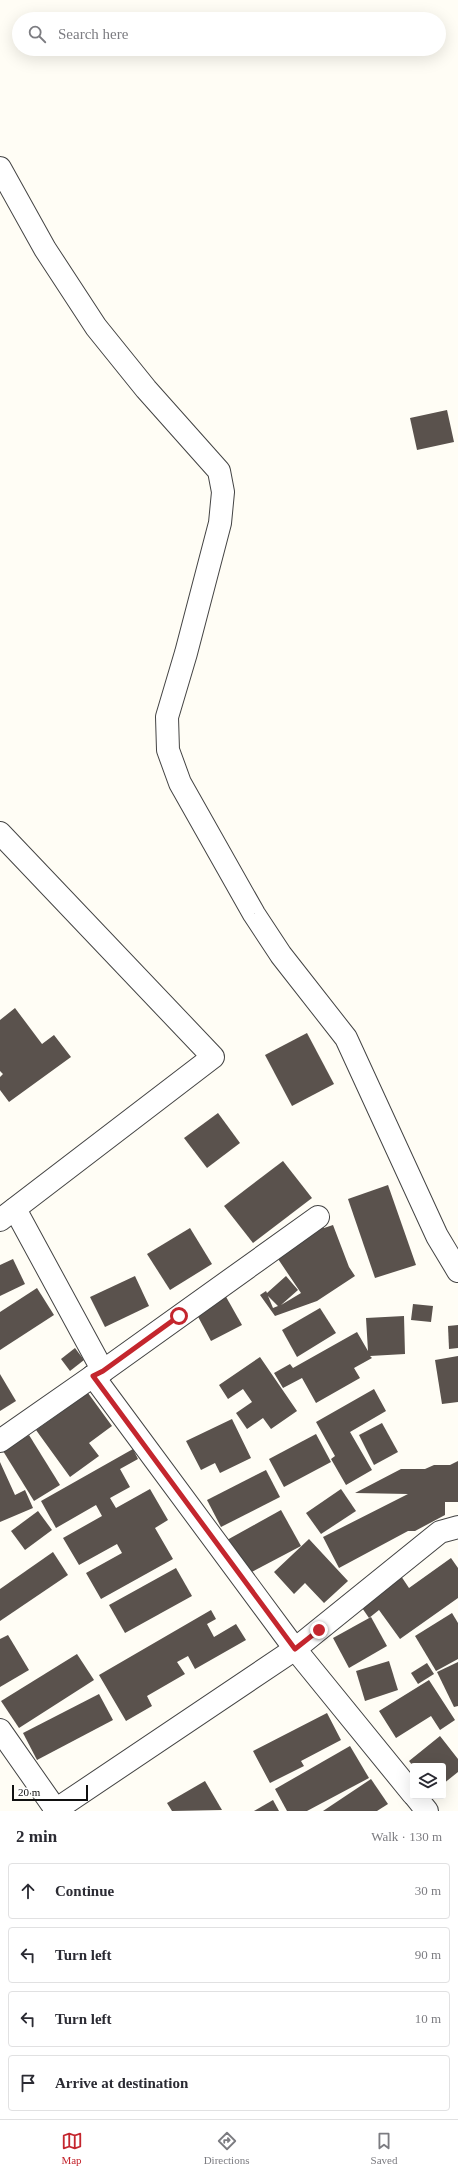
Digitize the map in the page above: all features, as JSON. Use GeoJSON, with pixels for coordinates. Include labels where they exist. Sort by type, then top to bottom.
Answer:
{"type":"FeatureCollection","features":[{"type":"Feature","properties":{"kind":"street"},"geometry":{"type":"LineString","coordinates":[[0,168],[45,249],[96,327],[146,389],[219,471],[223,492],[220,523],[186,653],[166,718],[168,750],[180,783],[254,914],[280,955],[346,1038],[437,1236],[458,1271]]}},
{"type":"Feature","properties":{"kind":"street"},"geometry":{"type":"LineString","coordinates":[[0,833],[213,1057],[8,1214],[98,1373],[295,1649],[410,1790]]}},
{"type":"Feature","properties":{"kind":"street"},"geometry":{"type":"LineString","coordinates":[[0,1441],[318,1217]]}},
{"type":"Feature","properties":{"kind":"street"},"geometry":{"type":"LineString","coordinates":[[0,1730],[55,1811],[295,1649],[440,1532],[458,1527]]}},
{"type":"Feature","properties":{"kind":"street"},"geometry":{"type":"LineString","coordinates":[[417,1799],[427,1811]]}},
{"type":"Feature","properties":{"kind":"building"},"geometry":{"type":"Polygon","coordinates":[[[447,410],[454,442],[417,450],[410,418],[447,410]]]}},
{"type":"Feature","properties":{"kind":"building"},"geometry":{"type":"Polygon","coordinates":[[[15,1008],[42,1044],[54,1035],[71,1057],[9,1102],[0,1090],[0,1077],[3,1074],[0,1071],[0,1020],[15,1008]]]}},
{"type":"Feature","properties":{"kind":"building"},"geometry":{"type":"Polygon","coordinates":[[[307,1033],[334,1084],[292,1106],[265,1055],[307,1033]]]}},
{"type":"Feature","properties":{"kind":"building"},"geometry":{"type":"Polygon","coordinates":[[[218,1113],[240,1143],[207,1168],[184,1138],[218,1113]]]}},
{"type":"Feature","properties":{"kind":"building"},"geometry":{"type":"Polygon","coordinates":[[[283,1161],[312,1198],[253,1243],[224,1206],[283,1161]]]}},
{"type":"Feature","properties":{"kind":"building"},"geometry":{"type":"Polygon","coordinates":[[[388,1185],[416,1265],[375,1278],[348,1199],[388,1185]]]}},
{"type":"Feature","properties":{"kind":"building"},"geometry":{"type":"Polygon","coordinates":[[[315,1216],[324,1228],[333,1225],[349,1267],[355,1276],[317,1301],[275,1316],[260,1295],[266,1291],[267,1293],[286,1276],[298,1290],[281,1305],[301,1293],[274,1253],[315,1216]],[[268,1296],[273,1308],[278,1306],[268,1296]]]}},
{"type":"Feature","properties":{"kind":"building"},"geometry":{"type":"Polygon","coordinates":[[[190,1228],[212,1264],[170,1290],[147,1254],[190,1228]]]}},
{"type":"Feature","properties":{"kind":"building"},"geometry":{"type":"Polygon","coordinates":[[[13,1259],[25,1284],[0,1296],[0,1265],[13,1259]]]}},
{"type":"Feature","properties":{"kind":"building"},"geometry":{"type":"Polygon","coordinates":[[[135,1276],[149,1306],[105,1327],[90,1297],[135,1276]]]}},
{"type":"Feature","properties":{"kind":"building"},"geometry":{"type":"Polygon","coordinates":[[[37,1288],[54,1315],[0,1350],[0,1312],[37,1288]]]}},
{"type":"Feature","properties":{"kind":"building"},"geometry":{"type":"Polygon","coordinates":[[[225,1295],[242,1325],[211,1341],[195,1311],[225,1295]]]}},
{"type":"Feature","properties":{"kind":"building"},"geometry":{"type":"Polygon","coordinates":[[[413,1304],[433,1306],[431,1322],[411,1320],[413,1304]]]}},
{"type":"Feature","properties":{"kind":"building"},"geometry":{"type":"Polygon","coordinates":[[[320,1308],[336,1333],[297,1357],[282,1330],[320,1308]]]}},
{"type":"Feature","properties":{"kind":"building"},"geometry":{"type":"Polygon","coordinates":[[[404,1316],[405,1354],[370,1356],[372,1358],[354,1368],[360,1378],[316,1403],[302,1378],[283,1388],[274,1373],[290,1364],[293,1368],[357,1332],[368,1351],[366,1318],[404,1316]]]}},
{"type":"Feature","properties":{"kind":"building"},"geometry":{"type":"Polygon","coordinates":[[[458,1325],[458,1348],[449,1349],[448,1326],[458,1325]]]}},
{"type":"Feature","properties":{"kind":"building"},"geometry":{"type":"Polygon","coordinates":[[[75,1348],[84,1360],[70,1371],[61,1359],[75,1348]]]}},
{"type":"Feature","properties":{"kind":"building"},"geometry":{"type":"Polygon","coordinates":[[[458,1356],[458,1402],[442,1404],[435,1360],[458,1356]]]}},
{"type":"Feature","properties":{"kind":"building"},"geometry":{"type":"Polygon","coordinates":[[[260,1357],[297,1411],[271,1429],[263,1418],[247,1429],[236,1413],[252,1402],[243,1389],[228,1399],[219,1385],[260,1357]]]}},
{"type":"Feature","properties":{"kind":"building"},"geometry":{"type":"Polygon","coordinates":[[[0,1374],[16,1401],[0,1411],[0,1374]]]}},
{"type":"Feature","properties":{"kind":"building"},"geometry":{"type":"Polygon","coordinates":[[[374,1389],[386,1411],[350,1432],[372,1470],[346,1485],[331,1459],[335,1456],[316,1422],[374,1389]]]}},
{"type":"Feature","properties":{"kind":"building"},"geometry":{"type":"Polygon","coordinates":[[[88,1393],[112,1426],[89,1443],[99,1456],[70,1477],[36,1430],[88,1393]]]}},
{"type":"Feature","properties":{"kind":"building"},"geometry":{"type":"Polygon","coordinates":[[[232,1419],[251,1458],[220,1473],[215,1463],[201,1470],[186,1441],[232,1419]]]}},
{"type":"Feature","properties":{"kind":"building"},"geometry":{"type":"Polygon","coordinates":[[[382,1423],[398,1452],[374,1465],[359,1435],[382,1423]]]}},
{"type":"Feature","properties":{"kind":"building"},"geometry":{"type":"Polygon","coordinates":[[[316,1434],[331,1462],[284,1487],[269,1459],[316,1434]]]}},
{"type":"Feature","properties":{"kind":"building"},"geometry":{"type":"Polygon","coordinates":[[[29,1435],[60,1485],[34,1501],[3,1451],[29,1435]]]}},
{"type":"Feature","properties":{"kind":"building"},"geometry":{"type":"Polygon","coordinates":[[[133,1449],[138,1459],[120,1469],[130,1487],[110,1498],[116,1508],[150,1489],[168,1520],[155,1528],[173,1559],[101,1599],[86,1573],[122,1553],[117,1544],[79,1565],[63,1538],[102,1516],[96,1505],[56,1528],[41,1501],[133,1449]]]}},
{"type":"Feature","properties":{"kind":"building"},"geometry":{"type":"Polygon","coordinates":[[[458,1461],[458,1502],[445,1502],[445,1515],[415,1531],[408,1531],[339,1568],[323,1537],[408,1494],[355,1493],[401,1469],[425,1469],[434,1465],[450,1465],[458,1461]]]}},
{"type":"Feature","properties":{"kind":"building"},"geometry":{"type":"Polygon","coordinates":[[[0,1462],[15,1495],[25,1490],[33,1508],[0,1522],[0,1462]]]}},
{"type":"Feature","properties":{"kind":"building"},"geometry":{"type":"Polygon","coordinates":[[[266,1470],[280,1497],[221,1527],[207,1500],[266,1470]]]}},
{"type":"Feature","properties":{"kind":"building"},"geometry":{"type":"Polygon","coordinates":[[[341,1489],[356,1511],[321,1534],[306,1513],[341,1489]]]}},
{"type":"Feature","properties":{"kind":"building"},"geometry":{"type":"Polygon","coordinates":[[[281,1510],[301,1546],[246,1575],[227,1540],[281,1510]]]}},
{"type":"Feature","properties":{"kind":"building"},"geometry":{"type":"Polygon","coordinates":[[[38,1511],[52,1530],[25,1550],[11,1531],[38,1511]]]}},
{"type":"Feature","properties":{"kind":"building"},"geometry":{"type":"Polygon","coordinates":[[[309,1539],[348,1581],[324,1603],[305,1583],[294,1594],[274,1572],[309,1539]]]}},
{"type":"Feature","properties":{"kind":"building"},"geometry":{"type":"Polygon","coordinates":[[[53,1552],[68,1575],[0,1621],[0,1589],[53,1552]]]}},
{"type":"Feature","properties":{"kind":"building"},"geometry":{"type":"Polygon","coordinates":[[[451,1558],[458,1568],[458,1598],[400,1639],[379,1610],[369,1618],[358,1602],[399,1573],[409,1588],[451,1558]]]}},
{"type":"Feature","properties":{"kind":"building"},"geometry":{"type":"Polygon","coordinates":[[[176,1568],[192,1596],[125,1633],[109,1605],[176,1568]]]}},
{"type":"Feature","properties":{"kind":"building"},"geometry":{"type":"Polygon","coordinates":[[[211,1610],[216,1619],[207,1624],[214,1637],[236,1624],[246,1640],[195,1669],[188,1656],[177,1662],[185,1674],[147,1696],[152,1706],[126,1721],[99,1675],[211,1610]]]}},
{"type":"Feature","properties":{"kind":"building"},"geometry":{"type":"Polygon","coordinates":[[[452,1613],[458,1623],[458,1659],[436,1671],[415,1636],[452,1613]]]}},
{"type":"Feature","properties":{"kind":"building"},"geometry":{"type":"Polygon","coordinates":[[[371,1617],[387,1646],[349,1668],[333,1638],[371,1617]]]}},
{"type":"Feature","properties":{"kind":"building"},"geometry":{"type":"Polygon","coordinates":[[[8,1635],[29,1670],[0,1687],[0,1639],[8,1635]]]}},
{"type":"Feature","properties":{"kind":"building"},"geometry":{"type":"Polygon","coordinates":[[[77,1654],[94,1680],[19,1728],[1,1701],[77,1654]]]}},
{"type":"Feature","properties":{"kind":"building"},"geometry":{"type":"Polygon","coordinates":[[[389,1661],[398,1690],[365,1701],[356,1671],[389,1661]]]}},
{"type":"Feature","properties":{"kind":"building"},"geometry":{"type":"Polygon","coordinates":[[[458,1662],[458,1706],[454,1707],[437,1672],[458,1662]]]}},
{"type":"Feature","properties":{"kind":"building"},"geometry":{"type":"Polygon","coordinates":[[[427,1663],[434,1674],[418,1684],[411,1673],[427,1663]]]}},
{"type":"Feature","properties":{"kind":"building"},"geometry":{"type":"Polygon","coordinates":[[[429,1680],[455,1720],[440,1730],[431,1716],[396,1738],[379,1711],[429,1680]]]}},
{"type":"Feature","properties":{"kind":"building"},"geometry":{"type":"Polygon","coordinates":[[[99,1694],[113,1720],[37,1760],[23,1733],[99,1694]]]}},
{"type":"Feature","properties":{"kind":"building"},"geometry":{"type":"Polygon","coordinates":[[[327,1713],[341,1740],[301,1761],[304,1766],[270,1783],[253,1751],[327,1713]]]}},
{"type":"Feature","properties":{"kind":"building"},"geometry":{"type":"Polygon","coordinates":[[[440,1736],[458,1759],[458,1772],[446,1782],[446,1763],[411,1763],[409,1761],[440,1736]]]}},
{"type":"Feature","properties":{"kind":"building"},"geometry":{"type":"Polygon","coordinates":[[[350,1746],[369,1778],[307,1811],[287,1811],[275,1789],[350,1746]]]}},
{"type":"Feature","properties":{"kind":"building"},"geometry":{"type":"Polygon","coordinates":[[[371,1779],[388,1804],[377,1811],[323,1811],[371,1779]]]}},
{"type":"Feature","properties":{"kind":"building"},"geometry":{"type":"Polygon","coordinates":[[[205,1781],[222,1810],[172,1811],[167,1803],[205,1781]]]}},
{"type":"Feature","properties":{"kind":"building"},"geometry":{"type":"Polygon","coordinates":[[[273,1800],[279,1811],[254,1811],[273,1800]]]}},
{"type":"Feature","properties":{"kind":"route"},"geometry":{"type":"LineString","coordinates":[[179,1316],[103,1371],[93,1376],[295,1649],[319,1630]]}}]}
